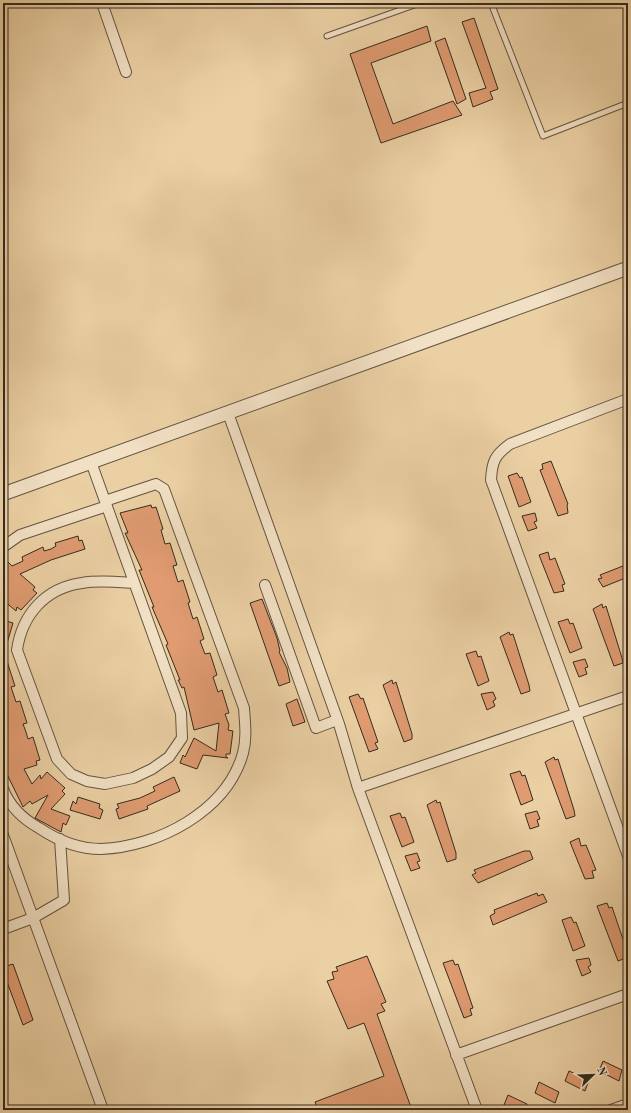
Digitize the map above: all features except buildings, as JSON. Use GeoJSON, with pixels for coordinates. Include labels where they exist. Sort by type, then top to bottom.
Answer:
{"type":"FeatureCollection","features":[{"type":"Feature","properties":{"kind":"street"},"geometry":{"type":"LineString","coordinates":[[102,3],[126,72]]}},
{"type":"Feature","properties":{"kind":"street"},"geometry":{"type":"LineString","coordinates":[[3,494],[628,268]]}},
{"type":"Feature","properties":{"kind":"street"},"geometry":{"type":"LineString","coordinates":[[628,398],[510,444],[499,452],[492,464],[491,480],[628,856]]}},
{"type":"Feature","properties":{"kind":"street"},"geometry":{"type":"LineString","coordinates":[[228,413],[337,720],[358,788],[477,1110]]}},
{"type":"Feature","properties":{"kind":"street"},"geometry":{"type":"LineString","coordinates":[[91,462],[106,504],[134,583],[180,713],[182,738],[169,757],[152,769],[133,778],[105,784],[87,782],[71,774],[57,759],[17,650],[19,634],[31,612],[46,597],[63,588],[81,583],[134,583]]}},
{"type":"Feature","properties":{"kind":"street"},"geometry":{"type":"LineString","coordinates":[[3,547],[20,535],[156,484],[164,489],[244,708],[245,737],[243,754],[232,776],[219,797],[203,812],[184,825],[125,846],[100,849],[75,846],[46,833],[17,813],[3,789]]}},
{"type":"Feature","properties":{"kind":"street"},"geometry":{"type":"LineString","coordinates":[[265,585],[316,728],[337,720]]}},
{"type":"Feature","properties":{"kind":"street"},"geometry":{"type":"LineString","coordinates":[[358,788],[576,715],[628,696]]}},
{"type":"Feature","properties":{"kind":"street"},"geometry":{"type":"LineString","coordinates":[[3,835],[76,1032],[103,1110]]}},
{"type":"Feature","properties":{"kind":"street"},"geometry":{"type":"LineString","coordinates":[[3,929],[33,918],[64,900],[60,839]]}},
{"type":"Feature","properties":{"kind":"street"},"geometry":{"type":"LineString","coordinates":[[456,1055],[628,994]]}},
{"type":"Feature","properties":{"kind":"street"},"geometry":{"type":"LineString","coordinates":[[611,1110],[628,1104]]}},
{"type":"Feature","properties":{"kind":"lane"},"geometry":{"type":"LineString","coordinates":[[327,36],[420,3]]}},
{"type":"Feature","properties":{"kind":"lane"},"geometry":{"type":"LineString","coordinates":[[491,3],[543,136],[628,103]]}}]}
